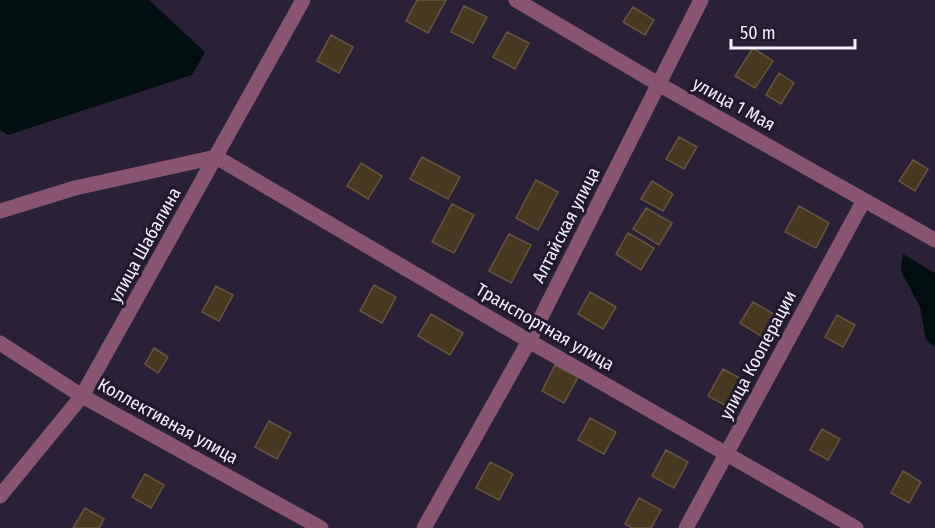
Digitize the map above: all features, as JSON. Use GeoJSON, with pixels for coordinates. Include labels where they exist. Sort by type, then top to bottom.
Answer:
{"type":"FeatureCollection","features":[{"type":"Feature","properties":{"kind":"street","name":"улица Шабалина"},"geometry":{"type":"LineString","coordinates":[[0,496],[82,396],[303,0]]}},
{"type":"Feature","properties":{"kind":"street","name":"улица 1 Мая"},"geometry":{"type":"LineString","coordinates":[[516,0],[660,85],[935,240]]}},
{"type":"Feature","properties":{"kind":"street","name":"Алтайская улица"},"geometry":{"type":"LineString","coordinates":[[424,528],[529,341],[701,0]]}},
{"type":"Feature","properties":{"kind":"street"},"geometry":{"type":"LineString","coordinates":[[0,211],[75,188],[216,157]]}},
{"type":"Feature","properties":{"kind":"street","name":"Транспортная улица"},"geometry":{"type":"LineString","coordinates":[[216,157],[529,341],[856,528]]}},
{"type":"Feature","properties":{"kind":"street","name":"улица Кооперации"},"geometry":{"type":"LineString","coordinates":[[686,528],[864,200]]}},
{"type":"Feature","properties":{"kind":"street","name":"Коллективная улица"},"geometry":{"type":"LineString","coordinates":[[0,343],[82,396],[321,528]]}},
{"type":"Feature","properties":{"kind":"shaded area"},"geometry":{"type":"Polygon","coordinates":[[[0,0],[149,0],[205,52],[192,75],[8,135],[0,130],[0,0]]]}},
{"type":"Feature","properties":{"kind":"shaded area"},"geometry":{"type":"Polygon","coordinates":[[[903,254],[935,273],[935,347],[926,340],[920,307],[901,271],[903,254]]]}},
{"type":"Feature","properties":{"kind":"building"},"geometry":{"type":"Polygon","coordinates":[[[417,0],[446,0],[428,33],[406,21],[417,0]]]}},
{"type":"Feature","properties":{"kind":"building"},"geometry":{"type":"Polygon","coordinates":[[[464,6],[487,17],[473,43],[451,32],[464,6]]]}},
{"type":"Feature","properties":{"kind":"building"},"geometry":{"type":"Polygon","coordinates":[[[633,7],[654,20],[645,35],[623,22],[633,7]]]}},
{"type":"Feature","properties":{"kind":"building"},"geometry":{"type":"Polygon","coordinates":[[[507,32],[529,43],[515,69],[493,57],[507,32]]]}},
{"type":"Feature","properties":{"kind":"building"},"geometry":{"type":"Polygon","coordinates":[[[331,35],[353,47],[339,73],[317,61],[331,35]]]}},
{"type":"Feature","properties":{"kind":"building"},"geometry":{"type":"Polygon","coordinates":[[[753,48],[773,61],[755,88],[735,76],[753,48]]]}},
{"type":"Feature","properties":{"kind":"building"},"geometry":{"type":"Polygon","coordinates":[[[779,73],[794,83],[781,104],[766,95],[779,73]]]}},
{"type":"Feature","properties":{"kind":"building"},"geometry":{"type":"Polygon","coordinates":[[[679,137],[697,147],[684,169],[666,159],[679,137]]]}},
{"type":"Feature","properties":{"kind":"building"},"geometry":{"type":"Polygon","coordinates":[[[422,157],[460,177],[448,199],[410,179],[422,157]]]}},
{"type":"Feature","properties":{"kind":"building"},"geometry":{"type":"Polygon","coordinates":[[[913,160],[928,169],[915,191],[899,181],[913,160]]]}},
{"type":"Feature","properties":{"kind":"building"},"geometry":{"type":"Polygon","coordinates":[[[361,163],[382,176],[368,199],[347,186],[361,163]]]}},
{"type":"Feature","properties":{"kind":"building"},"geometry":{"type":"Polygon","coordinates":[[[536,180],[558,192],[538,230],[516,218],[536,180]]]}},
{"type":"Feature","properties":{"kind":"building"},"geometry":{"type":"Polygon","coordinates":[[[652,181],[673,194],[663,211],[641,199],[652,181]]]}},
{"type":"Feature","properties":{"kind":"building"},"geometry":{"type":"Polygon","coordinates":[[[452,204],[474,215],[454,253],[432,242],[452,204]]]}},
{"type":"Feature","properties":{"kind":"building"},"geometry":{"type":"Polygon","coordinates":[[[799,206],[829,223],[816,248],[785,232],[799,206]]]}},
{"type":"Feature","properties":{"kind":"building"},"geometry":{"type":"Polygon","coordinates":[[[646,208],[672,223],[659,245],[633,229],[646,208]]]}},
{"type":"Feature","properties":{"kind":"building"},"geometry":{"type":"Polygon","coordinates":[[[628,233],[654,248],[641,270],[616,254],[628,233]]]}},
{"type":"Feature","properties":{"kind":"building"},"geometry":{"type":"Polygon","coordinates":[[[509,234],[531,245],[511,283],[489,271],[509,234]]]}},
{"type":"Feature","properties":{"kind":"building"},"geometry":{"type":"Polygon","coordinates":[[[374,285],[396,297],[382,323],[360,311],[374,285]]]}},
{"type":"Feature","properties":{"kind":"building"},"geometry":{"type":"Polygon","coordinates":[[[216,286],[233,295],[219,321],[202,312],[216,286]]]}},
{"type":"Feature","properties":{"kind":"building"},"geometry":{"type":"Polygon","coordinates":[[[590,292],[616,307],[603,329],[578,314],[590,292]]]}},
{"type":"Feature","properties":{"kind":"building"},"geometry":{"type":"Polygon","coordinates":[[[753,302],[779,317],[766,339],[740,323],[753,302]]]}},
{"type":"Feature","properties":{"kind":"building"},"geometry":{"type":"Polygon","coordinates":[[[431,314],[463,333],[450,355],[418,336],[431,314]]]}},
{"type":"Feature","properties":{"kind":"building"},"geometry":{"type":"Polygon","coordinates":[[[837,315],[855,325],[843,347],[825,337],[837,315]]]}},
{"type":"Feature","properties":{"kind":"building"},"geometry":{"type":"Polygon","coordinates":[[[154,348],[168,357],[158,373],[145,364],[154,348]]]}},
{"type":"Feature","properties":{"kind":"building"},"geometry":{"type":"Polygon","coordinates":[[[555,365],[578,377],[564,403],[542,391],[555,365]]]}},
{"type":"Feature","properties":{"kind":"building"},"geometry":{"type":"Polygon","coordinates":[[[723,369],[745,381],[730,408],[708,396],[723,369]]]}},
{"type":"Feature","properties":{"kind":"building"},"geometry":{"type":"Polygon","coordinates":[[[590,418],[616,432],[604,454],[578,440],[590,418]]]}},
{"type":"Feature","properties":{"kind":"building"},"geometry":{"type":"Polygon","coordinates":[[[269,421],[291,433],[277,459],[255,447],[269,421]]]}},
{"type":"Feature","properties":{"kind":"building"},"geometry":{"type":"Polygon","coordinates":[[[822,429],[840,439],[828,460],[810,450],[822,429]]]}},
{"type":"Feature","properties":{"kind":"building"},"geometry":{"type":"Polygon","coordinates":[[[666,450],[688,462],[674,488],[652,476],[666,450]]]}},
{"type":"Feature","properties":{"kind":"building"},"geometry":{"type":"Polygon","coordinates":[[[490,462],[513,474],[499,500],[476,488],[490,462]]]}},
{"type":"Feature","properties":{"kind":"building"},"geometry":{"type":"Polygon","coordinates":[[[903,471],[921,482],[909,503],[891,493],[903,471]]]}},
{"type":"Feature","properties":{"kind":"building"},"geometry":{"type":"Polygon","coordinates":[[[145,474],[164,485],[151,508],[132,497],[145,474]]]}},
{"type":"Feature","properties":{"kind":"building"},"geometry":{"type":"Polygon","coordinates":[[[639,498],[661,510],[651,528],[632,528],[625,524],[639,498]]]}},
{"type":"Feature","properties":{"kind":"building"},"geometry":{"type":"Polygon","coordinates":[[[85,508],[104,519],[99,528],[73,528],[85,508]]]}}]}
